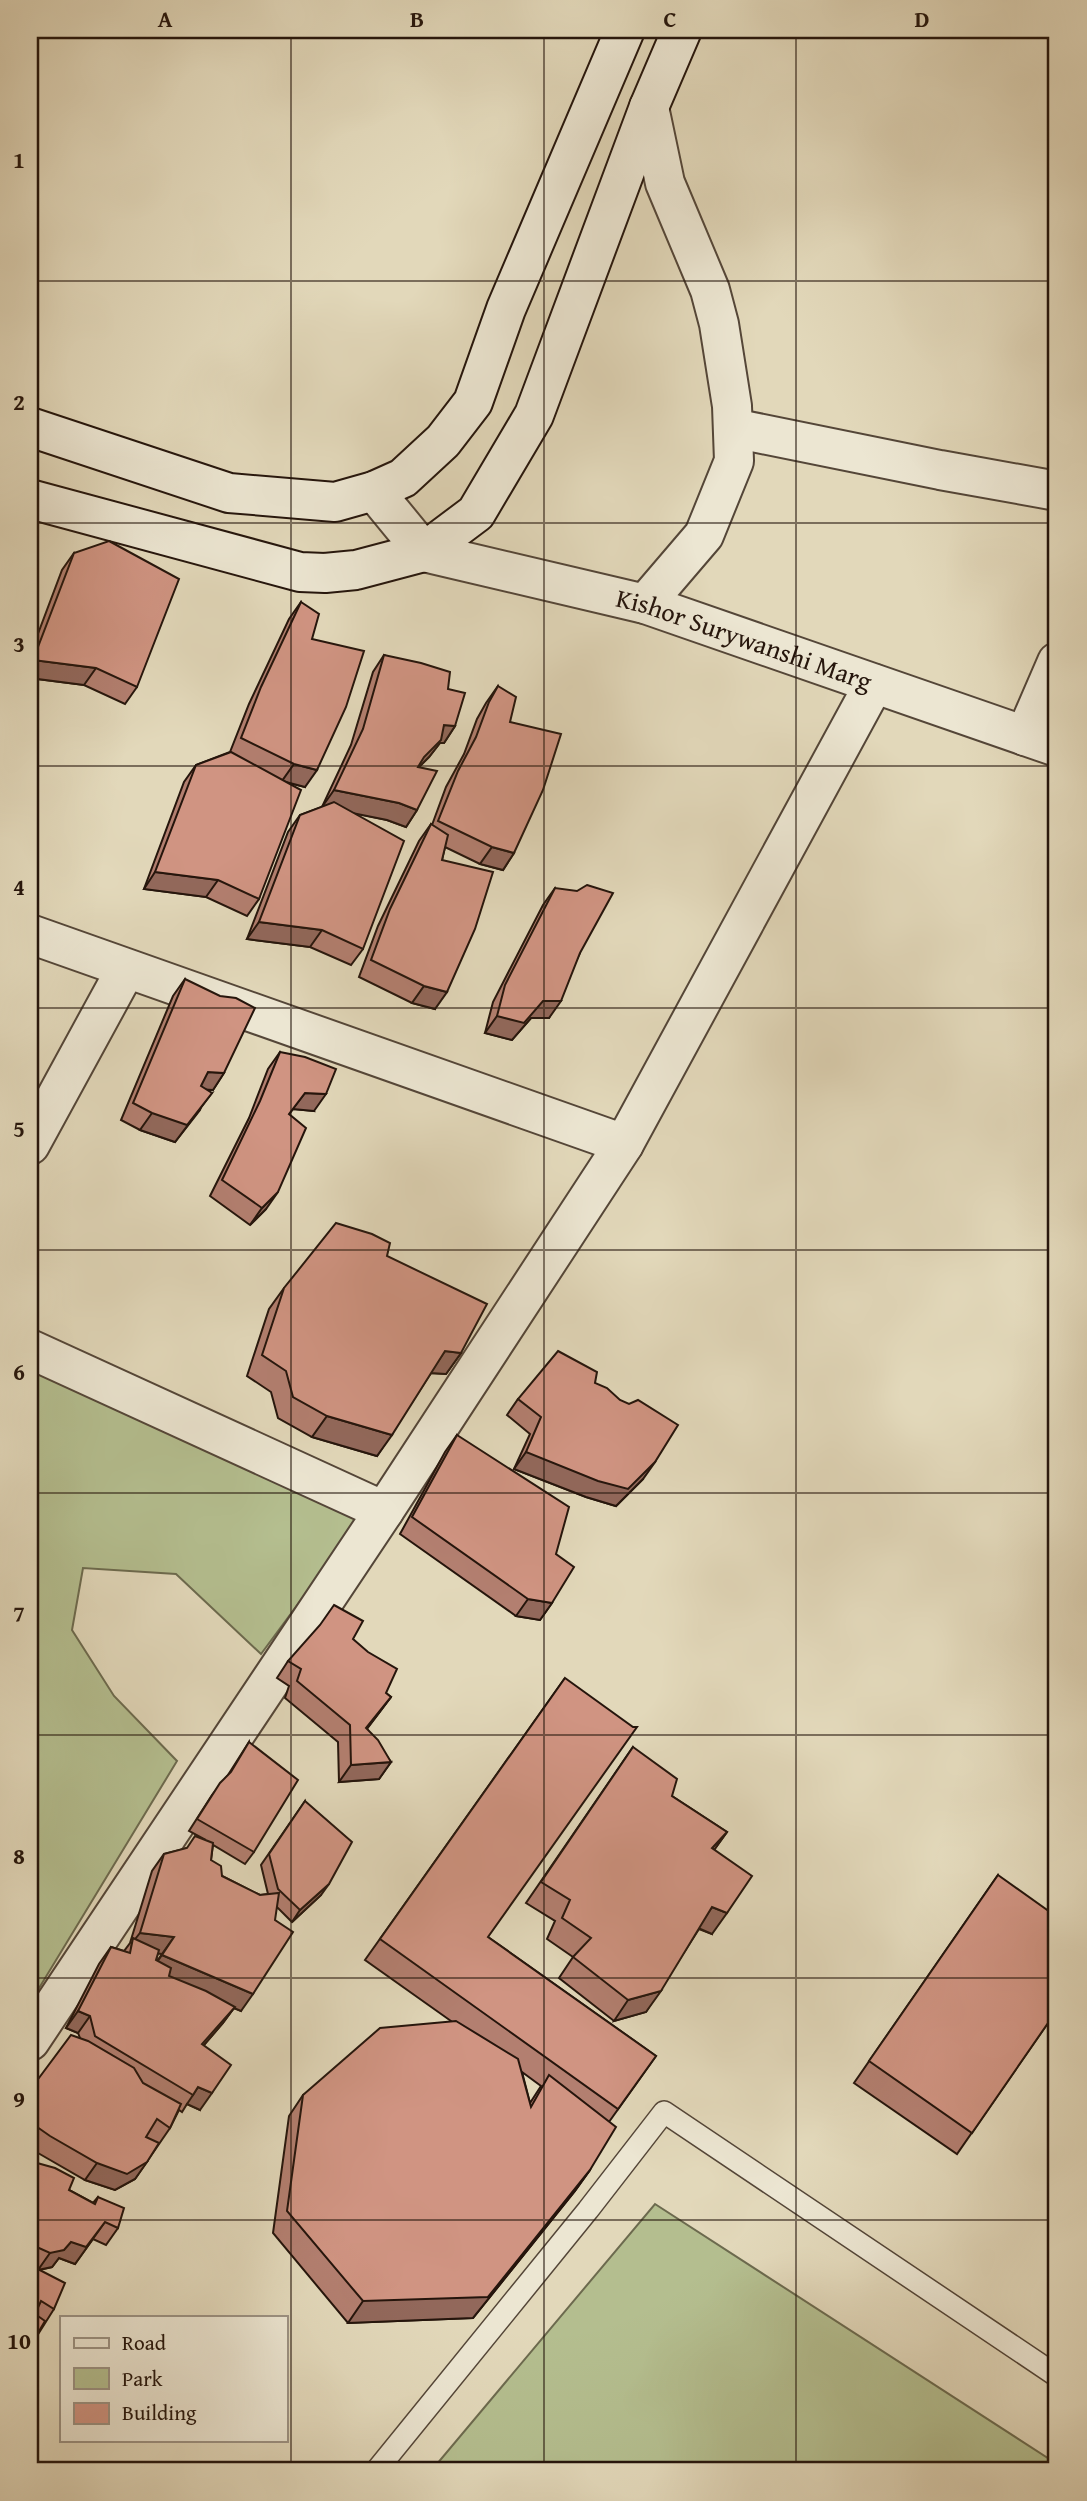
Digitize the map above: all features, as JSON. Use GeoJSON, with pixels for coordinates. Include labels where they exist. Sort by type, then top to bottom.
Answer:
{"type":"FeatureCollection","features":[{"type":"Feature","properties":{"kind":"street"},"geometry":{"type":"LineString","coordinates":[[30,427],[229,493],[335,502],[374,491],[403,478],[443,441],[473,402],[506,309],[625,30]]}},
{"type":"Feature","properties":{"kind":"street"},"geometry":{"type":"LineString","coordinates":[[30,499],[300,572],[325,573],[356,569],[424,552],[476,513],[534,415],[649,107],[682,30]]}},
{"type":"Feature","properties":{"kind":"street"},"geometry":{"type":"LineString","coordinates":[[645,604],[704,535],[734,461],[733,428],[719,324],[710,290],[665,183],[649,107]]}},
{"type":"Feature","properties":{"kind":"street"},"geometry":{"type":"LineString","coordinates":[[733,428],[1057,491]]}},
{"type":"Feature","properties":{"kind":"street"},"geometry":{"type":"LineString","coordinates":[[374,491],[424,552]]}},
{"type":"Feature","properties":{"kind":"street","name":"Kishor Surywanshi Marg"},"geometry":{"type":"LineString","coordinates":[[424,552],[645,604],[1041,742]]}},
{"type":"Feature","properties":{"kind":"street"},"geometry":{"type":"LineString","coordinates":[[1041,742],[1057,662]]}},
{"type":"Feature","properties":{"kind":"street"},"geometry":{"type":"LineString","coordinates":[[30,2041],[384,1511],[624,1144],[874,684]]}},
{"type":"Feature","properties":{"kind":"street"},"geometry":{"type":"LineString","coordinates":[[30,934],[624,1144]]}},
{"type":"Feature","properties":{"kind":"street"},"geometry":{"type":"LineString","coordinates":[[30,1145],[126,969]]}},
{"type":"Feature","properties":{"kind":"street"},"geometry":{"type":"LineString","coordinates":[[30,1349],[384,1511]]}},
{"type":"Feature","properties":{"kind":"lane"},"geometry":{"type":"LineString","coordinates":[[376,2471],[664,2112],[1057,2376]]}},
{"type":"Feature","properties":{"kind":"green space"},"geometry":{"type":"Polygon","coordinates":[[[30,1351],[364,1515],[261,1654],[176,1574],[83,1568],[72,1630],[114,1696],[177,1761],[30,2003],[30,1351]]]}},
{"type":"Feature","properties":{"kind":"green space"},"geometry":{"type":"Polygon","coordinates":[[[655,2204],[1057,2464],[1057,2471],[431,2471],[655,2204]]]}},
{"type":"Feature","properties":{"kind":"building"},"geometry":{"type":"Polygon","coordinates":[[[109,541],[179,579],[137,687],[96,668],[33,660],[74,553],[109,541]]]}},
{"type":"Feature","properties":{"kind":"building"},"geometry":{"type":"Polygon","coordinates":[[[301,602],[319,614],[312,639],[364,651],[346,707],[317,770],[294,764],[241,738],[261,687],[301,602]]]}},
{"type":"Feature","properties":{"kind":"building"},"geometry":{"type":"Polygon","coordinates":[[[384,655],[450,672],[448,689],[465,693],[455,726],[444,725],[441,740],[418,767],[437,771],[417,810],[399,803],[334,790],[363,729],[384,655]]]}},
{"type":"Feature","properties":{"kind":"building"},"geometry":{"type":"Polygon","coordinates":[[[498,686],[516,697],[510,722],[561,734],[543,790],[514,853],[492,847],[438,821],[498,686]]]}},
{"type":"Feature","properties":{"kind":"building"},"geometry":{"type":"Polygon","coordinates":[[[231,752],[301,790],[259,899],[218,880],[155,872],[196,765],[231,752]]]}},
{"type":"Feature","properties":{"kind":"building"},"geometry":{"type":"Polygon","coordinates":[[[334,802],[404,841],[363,949],[322,930],[259,922],[300,815],[334,802]]]}},
{"type":"Feature","properties":{"kind":"building"},"geometry":{"type":"Polygon","coordinates":[[[431,824],[448,835],[442,860],[493,872],[475,929],[447,992],[424,986],[371,960],[390,909],[431,824]]]}},
{"type":"Feature","properties":{"kind":"building"},"geometry":{"type":"Polygon","coordinates":[[[587,885],[613,893],[580,953],[561,1001],[543,1001],[524,1023],[497,1016],[505,985],[555,888],[577,891],[587,885]]]}},
{"type":"Feature","properties":{"kind":"building"},"geometry":{"type":"Polygon","coordinates":[[[185,979],[220,996],[236,998],[255,1008],[224,1073],[208,1072],[201,1086],[212,1093],[187,1125],[133,1103],[185,979]]]}},
{"type":"Feature","properties":{"kind":"building"},"geometry":{"type":"Polygon","coordinates":[[[280,1052],[305,1057],[336,1069],[326,1094],[305,1093],[289,1114],[306,1128],[278,1192],[262,1208],[222,1180],[280,1052]]]}},
{"type":"Feature","properties":{"kind":"building"},"geometry":{"type":"Polygon","coordinates":[[[336,1223],[372,1234],[390,1243],[387,1256],[487,1304],[461,1353],[445,1351],[392,1435],[327,1416],[293,1397],[286,1371],[262,1355],[284,1288],[336,1223]]]}},
{"type":"Feature","properties":{"kind":"building"},"geometry":{"type":"Polygon","coordinates":[[[558,1351],[597,1372],[595,1383],[607,1388],[620,1400],[629,1404],[638,1400],[678,1425],[655,1462],[628,1489],[598,1481],[526,1452],[541,1417],[518,1399],[558,1351]]]}},
{"type":"Feature","properties":{"kind":"building"},"geometry":{"type":"Polygon","coordinates":[[[457,1435],[569,1507],[556,1554],[574,1567],[552,1603],[528,1599],[412,1517],[457,1435]]]}},
{"type":"Feature","properties":{"kind":"building"},"geometry":{"type":"Polygon","coordinates":[[[334,1605],[363,1621],[353,1639],[368,1652],[397,1669],[386,1693],[391,1697],[366,1728],[378,1740],[391,1762],[351,1765],[350,1725],[297,1681],[301,1669],[288,1661],[334,1605]]]}},
{"type":"Feature","properties":{"kind":"building"},"geometry":{"type":"Polygon","coordinates":[[[565,1678],[633,1727],[637,1727],[488,1937],[656,2056],[618,2109],[380,1939],[565,1678]]]}},
{"type":"Feature","properties":{"kind":"building"},"geometry":{"type":"Polygon","coordinates":[[[249,1742],[298,1780],[254,1852],[197,1819],[249,1742]]]}},
{"type":"Feature","properties":{"kind":"building"},"geometry":{"type":"Polygon","coordinates":[[[633,1747],[677,1779],[672,1796],[727,1832],[712,1848],[752,1876],[727,1913],[712,1907],[661,1991],[628,2000],[573,1957],[591,1938],[562,1918],[570,1900],[541,1882],[633,1747]]]}},
{"type":"Feature","properties":{"kind":"building"},"geometry":{"type":"Polygon","coordinates":[[[305,1801],[352,1842],[329,1884],[300,1910],[278,1889],[269,1854],[305,1801]]]}},
{"type":"Feature","properties":{"kind":"building"},"geometry":{"type":"Polygon","coordinates":[[[195,1836],[213,1843],[211,1860],[221,1866],[222,1876],[260,1895],[279,1893],[275,1920],[293,1932],[253,1994],[162,1955],[174,1937],[140,1933],[164,1854],[187,1848],[195,1836]]]}},
{"type":"Feature","properties":{"kind":"building"},"geometry":{"type":"Polygon","coordinates":[[[998,1875],[1057,1917],[1057,2010],[972,2133],[869,2061],[998,1875]]]}},
{"type":"Feature","properties":{"kind":"building"},"geometry":{"type":"Polygon","coordinates":[[[133,1938],[159,1950],[156,1960],[171,1968],[169,1976],[206,1991],[235,2007],[202,2044],[231,2065],[212,2093],[198,2087],[193,2095],[95,2036],[90,2016],[78,2011],[111,1947],[130,1953],[133,1938]]]}},
{"type":"Feature","properties":{"kind":"building"},"geometry":{"type":"Polygon","coordinates":[[[456,2021],[518,2059],[531,2107],[549,2075],[616,2127],[590,2170],[488,2297],[363,2301],[287,2211],[303,2095],[380,2028],[456,2021]]]}},
{"type":"Feature","properties":{"kind":"building"},"geometry":{"type":"Polygon","coordinates":[[[71,2035],[88,2041],[134,2068],[143,2083],[181,2104],[170,2128],[157,2119],[146,2137],[159,2143],[147,2162],[127,2174],[97,2163],[30,2122],[30,2090],[71,2035]]]}},
{"type":"Feature","properties":{"kind":"building"},"geometry":{"type":"Polygon","coordinates":[[[30,2161],[55,2168],[74,2178],[69,2190],[95,2204],[98,2197],[124,2208],[118,2228],[105,2222],[86,2247],[71,2242],[64,2250],[50,2253],[30,2244],[30,2161]]]}},
{"type":"Feature","properties":{"kind":"building"},"geometry":{"type":"Polygon","coordinates":[[[30,2265],[65,2283],[54,2309],[41,2301],[35,2314],[45,2321],[30,2344],[30,2265]]]}}]}
